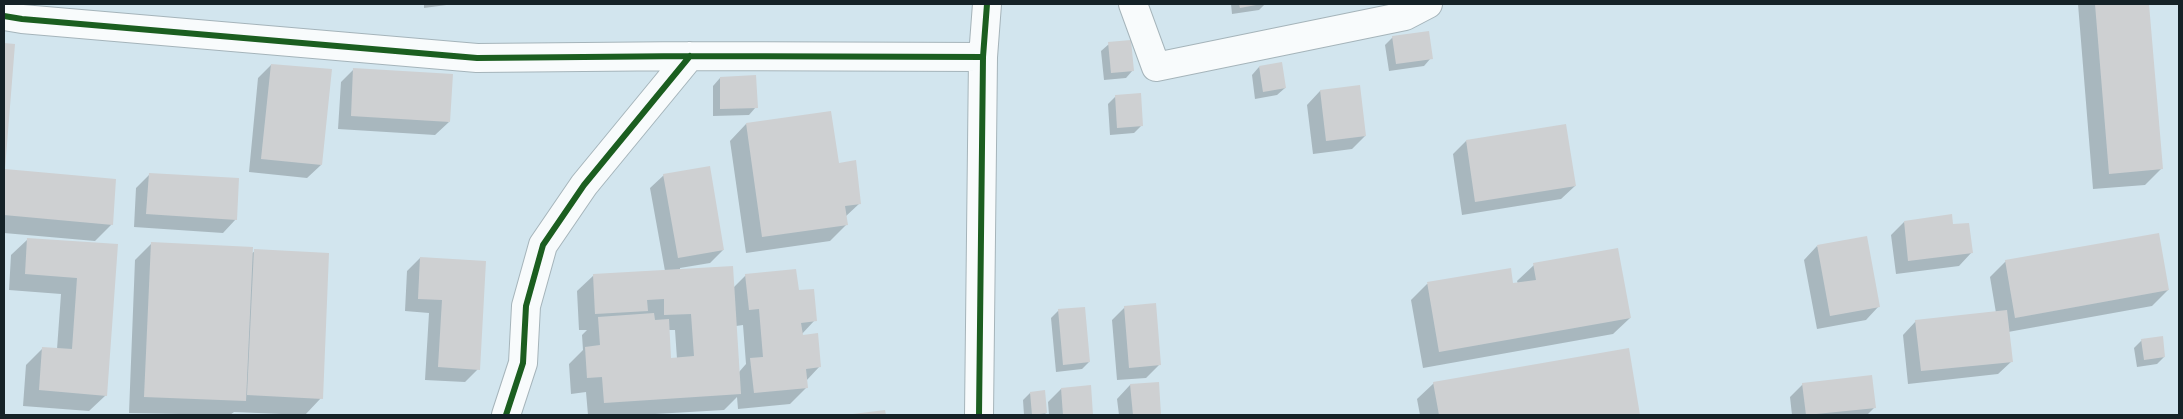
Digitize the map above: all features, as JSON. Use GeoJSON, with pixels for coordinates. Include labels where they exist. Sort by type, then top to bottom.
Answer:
{"type":"FeatureCollection","features":[{"type":"Feature","properties":{"kind":"street"},"geometry":{"type":"LineString","coordinates":[[979,415],[983,58],[987,4]]}},
{"type":"Feature","properties":{"kind":"street"},"geometry":{"type":"LineString","coordinates":[[1132,4],[1156,67],[1405,16],[1428,4]]}},
{"type":"Feature","properties":{"kind":"street"},"geometry":{"type":"LineString","coordinates":[[4,16],[75,13],[477,58],[690,56],[983,58]]}},
{"type":"Feature","properties":{"kind":"street"},"geometry":{"type":"LineString","coordinates":[[506,415],[523,363],[526,306],[542,245],[584,186],[690,56]]}},
{"type":"Feature","properties":{"kind":"building"},"geometry":{"type":"Polygon","coordinates":[[[1239,4],[1256,4],[1256,5],[1240,8],[1239,4]]]}},
{"type":"Feature","properties":{"kind":"building"},"geometry":{"type":"Polygon","coordinates":[[[2095,4],[2149,4],[2163,169],[2109,174],[2095,4]]]}},
{"type":"Feature","properties":{"kind":"building"},"geometry":{"type":"Polygon","coordinates":[[[1429,31],[1433,59],[1396,64],[1392,36],[1429,31]]]}},
{"type":"Feature","properties":{"kind":"building"},"geometry":{"type":"Polygon","coordinates":[[[1131,40],[1134,71],[1111,73],[1108,42],[1131,40]]]}},
{"type":"Feature","properties":{"kind":"building"},"geometry":{"type":"Polygon","coordinates":[[[4,43],[15,44],[5,169],[116,179],[113,225],[4,215],[4,43]]]}},
{"type":"Feature","properties":{"kind":"building"},"geometry":{"type":"Polygon","coordinates":[[[1282,62],[1286,88],[1263,92],[1259,66],[1282,62]]]}},
{"type":"Feature","properties":{"kind":"building"},"geometry":{"type":"Polygon","coordinates":[[[271,64],[332,69],[322,165],[261,159],[271,64]]]}},
{"type":"Feature","properties":{"kind":"building"},"geometry":{"type":"Polygon","coordinates":[[[353,68],[453,74],[450,122],[351,116],[353,68]]]}},
{"type":"Feature","properties":{"kind":"building"},"geometry":{"type":"Polygon","coordinates":[[[756,75],[758,108],[720,109],[720,77],[756,75]]]}},
{"type":"Feature","properties":{"kind":"building"},"geometry":{"type":"Polygon","coordinates":[[[1360,85],[1366,136],[1326,141],[1320,90],[1360,85]]]}},
{"type":"Feature","properties":{"kind":"building"},"geometry":{"type":"Polygon","coordinates":[[[1141,93],[1143,126],[1117,128],[1115,95],[1141,93]]]}},
{"type":"Feature","properties":{"kind":"building"},"geometry":{"type":"Polygon","coordinates":[[[831,111],[839,163],[856,160],[861,204],[845,206],[848,225],[762,237],[746,123],[831,111]]]}},
{"type":"Feature","properties":{"kind":"building"},"geometry":{"type":"Polygon","coordinates":[[[1566,124],[1576,186],[1475,202],[1466,140],[1566,124]]]}},
{"type":"Feature","properties":{"kind":"building"},"geometry":{"type":"Polygon","coordinates":[[[710,166],[724,250],[678,258],[663,174],[710,166]]]}},
{"type":"Feature","properties":{"kind":"building"},"geometry":{"type":"Polygon","coordinates":[[[149,173],[239,178],[237,220],[146,214],[149,173]]]}},
{"type":"Feature","properties":{"kind":"building"},"geometry":{"type":"Polygon","coordinates":[[[1952,214],[1953,224],[1969,223],[1973,253],[1908,261],[1904,221],[1952,214]]]}},
{"type":"Feature","properties":{"kind":"building"},"geometry":{"type":"Polygon","coordinates":[[[2159,233],[2169,290],[2015,318],[2005,260],[2159,233]]]}},
{"type":"Feature","properties":{"kind":"building"},"geometry":{"type":"Polygon","coordinates":[[[1867,236],[1880,307],[1830,316],[1817,245],[1867,236]]]}},
{"type":"Feature","properties":{"kind":"building"},"geometry":{"type":"Polygon","coordinates":[[[27,238],[118,244],[107,396],[39,390],[42,347],[72,349],[77,278],[25,274],[27,238]]]}},
{"type":"Feature","properties":{"kind":"building"},"geometry":{"type":"Polygon","coordinates":[[[151,242],[253,247],[246,401],[144,397],[151,242]]]}},
{"type":"Feature","properties":{"kind":"building"},"geometry":{"type":"Polygon","coordinates":[[[1618,248],[1631,318],[1439,352],[1427,282],[1511,268],[1513,283],[1536,280],[1533,263],[1618,248]]]}},
{"type":"Feature","properties":{"kind":"building"},"geometry":{"type":"Polygon","coordinates":[[[254,249],[329,253],[323,399],[247,395],[254,249]]]}},
{"type":"Feature","properties":{"kind":"building"},"geometry":{"type":"Polygon","coordinates":[[[420,257],[486,261],[480,370],[438,367],[442,300],[418,299],[420,257]]]}},
{"type":"Feature","properties":{"kind":"building"},"geometry":{"type":"Polygon","coordinates":[[[733,266],[741,394],[604,403],[602,377],[587,378],[585,347],[600,345],[598,317],[654,313],[655,320],[669,319],[671,358],[694,356],[691,314],[664,315],[664,299],[647,300],[648,311],[595,314],[593,274],[733,266]]]}},
{"type":"Feature","properties":{"kind":"building"},"geometry":{"type":"Polygon","coordinates":[[[796,269],[799,290],[814,289],[817,321],[801,323],[803,335],[818,333],[821,367],[806,369],[808,388],[754,393],[750,358],[763,357],[759,309],[749,310],[745,274],[796,269]]]}},
{"type":"Feature","properties":{"kind":"building"},"geometry":{"type":"Polygon","coordinates":[[[1156,303],[1161,365],[1129,368],[1124,306],[1156,303]]]}},
{"type":"Feature","properties":{"kind":"building"},"geometry":{"type":"Polygon","coordinates":[[[1085,307],[1090,362],[1063,365],[1058,309],[1085,307]]]}},
{"type":"Feature","properties":{"kind":"building"},"geometry":{"type":"Polygon","coordinates":[[[2007,310],[2013,362],[1921,371],[1915,320],[2007,310]]]}},
{"type":"Feature","properties":{"kind":"building"},"geometry":{"type":"Polygon","coordinates":[[[2163,336],[2165,357],[2144,360],[2141,339],[2163,336]]]}},
{"type":"Feature","properties":{"kind":"building"},"geometry":{"type":"Polygon","coordinates":[[[1629,348],[1640,415],[1439,415],[1433,382],[1629,348]]]}},
{"type":"Feature","properties":{"kind":"building"},"geometry":{"type":"Polygon","coordinates":[[[1872,375],[1876,408],[1806,415],[1802,383],[1872,375]]]}},
{"type":"Feature","properties":{"kind":"building"},"geometry":{"type":"Polygon","coordinates":[[[1159,382],[1161,415],[1133,415],[1130,384],[1159,382]]]}},
{"type":"Feature","properties":{"kind":"building"},"geometry":{"type":"Polygon","coordinates":[[[1091,385],[1093,415],[1063,415],[1061,388],[1091,385]]]}},
{"type":"Feature","properties":{"kind":"building"},"geometry":{"type":"Polygon","coordinates":[[[1045,390],[1047,413],[1032,415],[1030,392],[1045,390]]]}},
{"type":"Feature","properties":{"kind":"building"},"geometry":{"type":"Polygon","coordinates":[[[885,410],[886,415],[853,415],[853,414],[885,410]]]}},
{"type":"Feature","properties":{"kind":"cycle path"},"geometry":{"type":"LineString","coordinates":[[979,415],[983,57],[987,4]]}},
{"type":"Feature","properties":{"kind":"cycle path"},"geometry":{"type":"LineString","coordinates":[[4,16],[477,58],[690,56],[983,57]]}},
{"type":"Feature","properties":{"kind":"cycle path"},"geometry":{"type":"LineString","coordinates":[[506,415],[523,363],[526,306],[543,245],[584,185],[690,56]]}}]}
